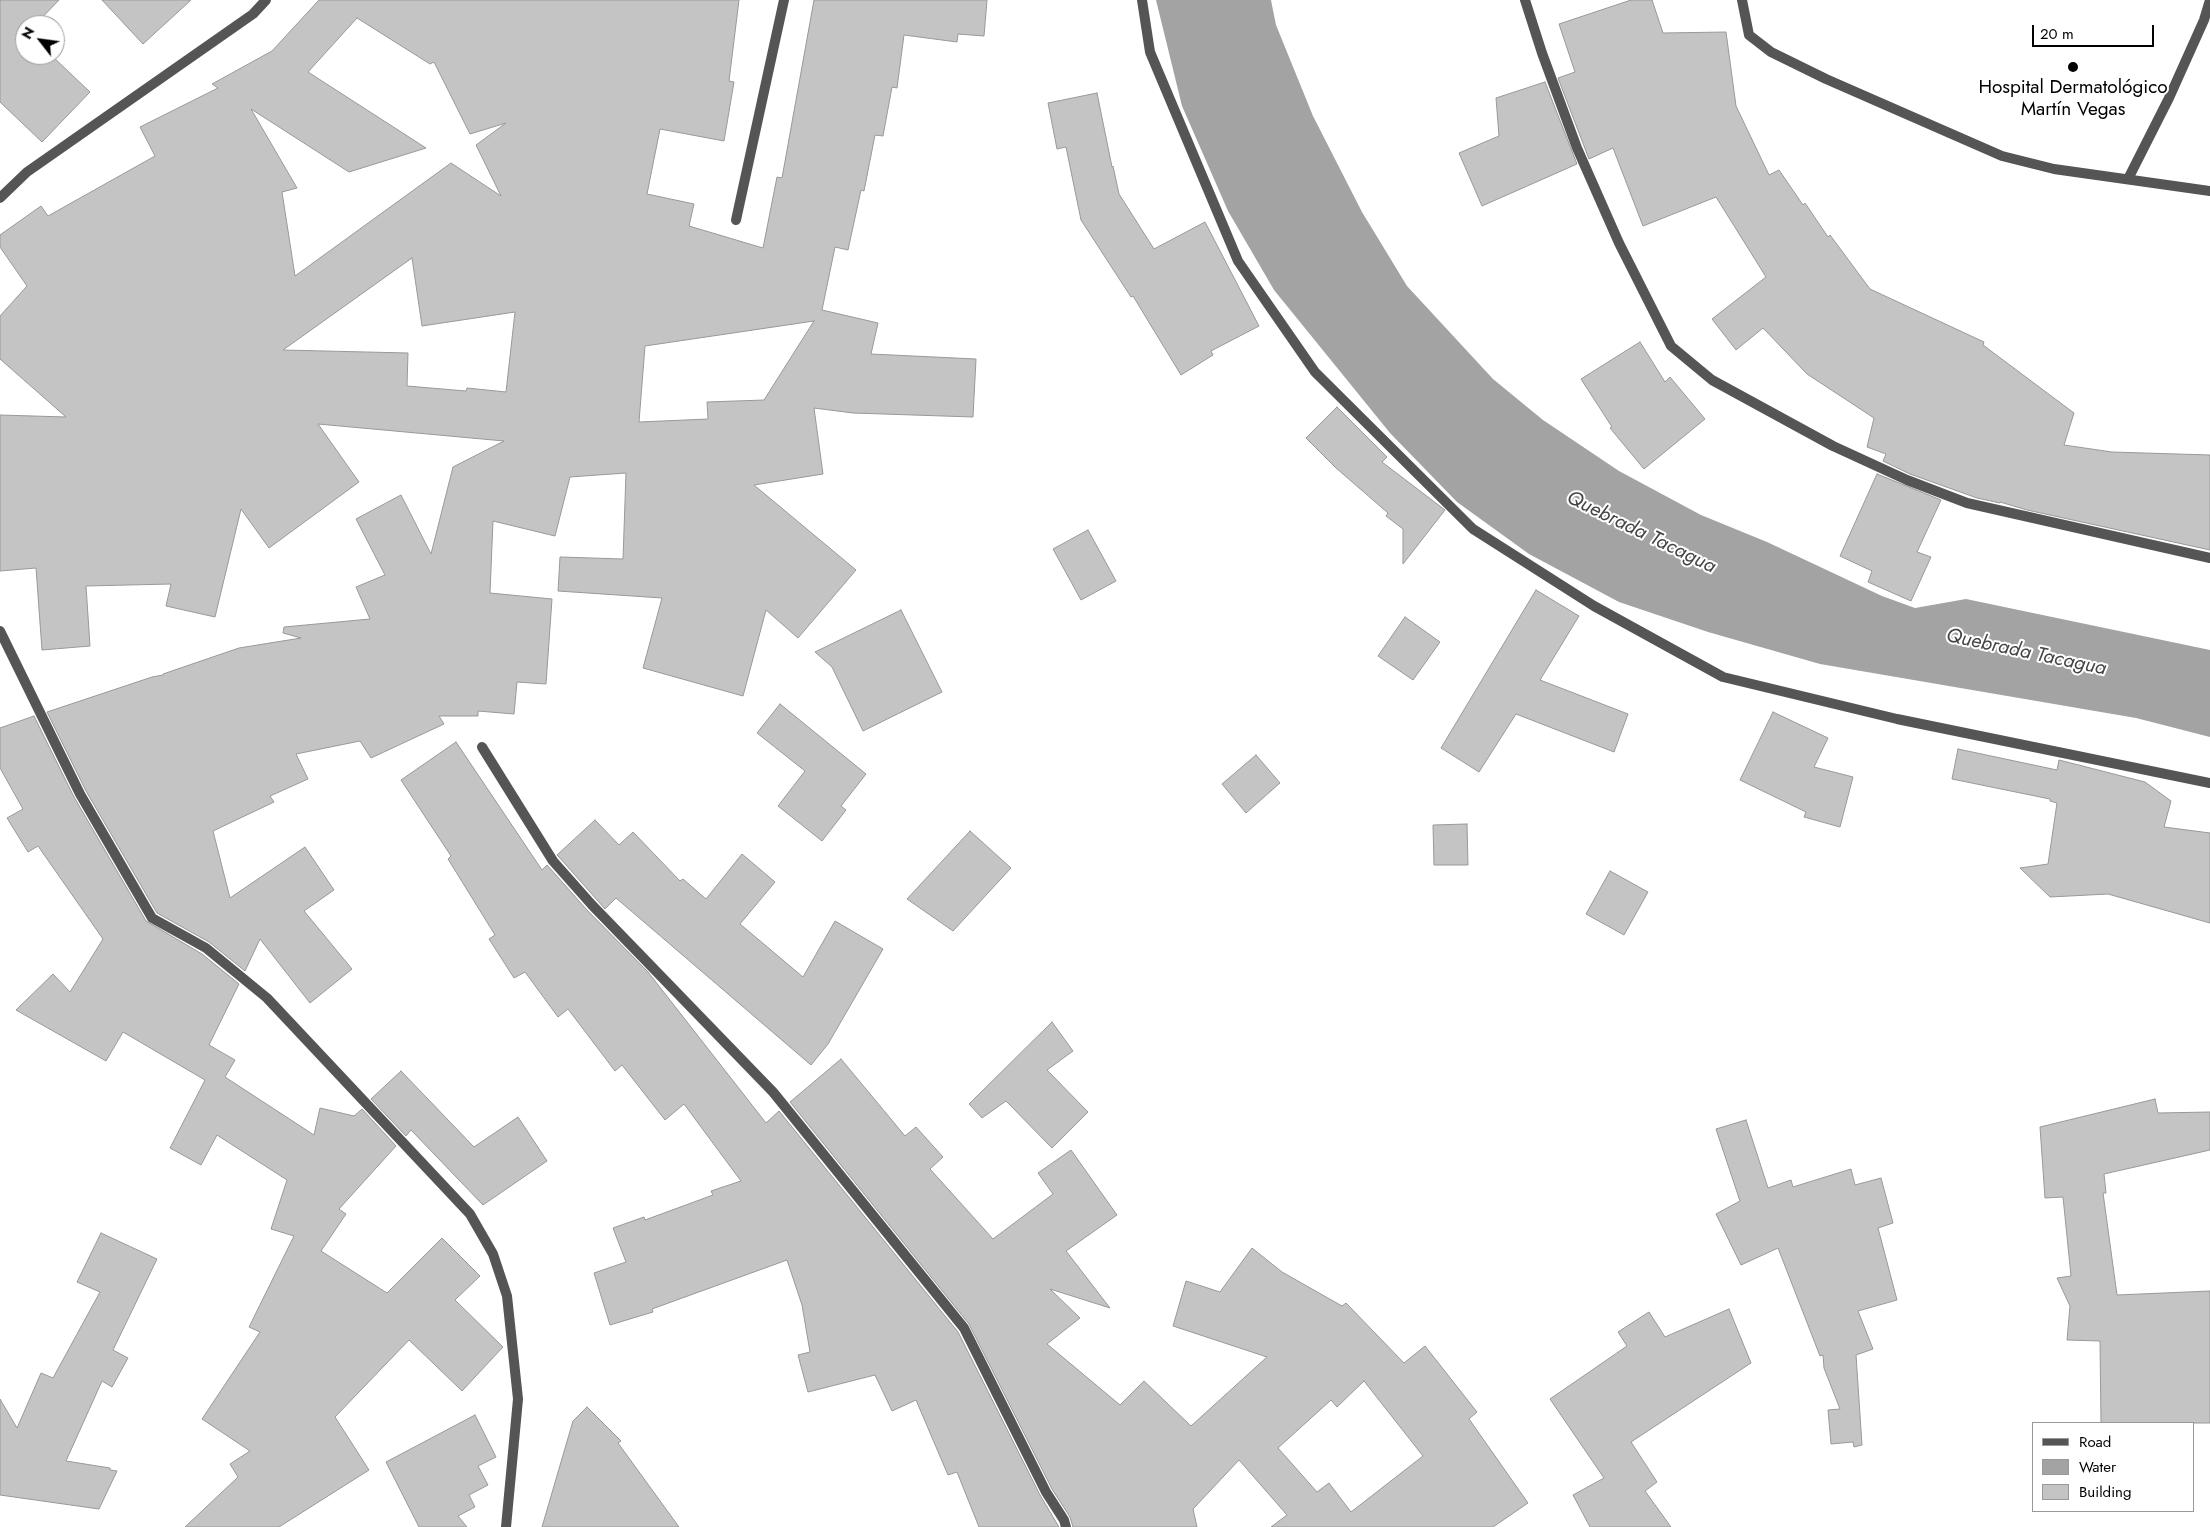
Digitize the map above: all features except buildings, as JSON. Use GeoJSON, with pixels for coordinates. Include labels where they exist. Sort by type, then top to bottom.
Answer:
{"type":"FeatureCollection","features":[{"type":"Feature","properties":{"kind":"street"},"geometry":{"type":"LineString","coordinates":[[0,198],[27,172],[253,14],[266,0]]}},
{"type":"Feature","properties":{"kind":"street"},"geometry":{"type":"LineString","coordinates":[[736,220],[784,0]]}},
{"type":"Feature","properties":{"kind":"street"},"geometry":{"type":"LineString","coordinates":[[1142,0],[1150,52],[1238,261],[1316,372],[1473,529],[1594,606],[1723,677],[1897,719],[2210,783]]}},
{"type":"Feature","properties":{"kind":"street"},"geometry":{"type":"LineString","coordinates":[[1525,0],[1542,53],[1577,148],[1619,243],[1672,346],[1712,380],[1833,446],[1907,480],[1967,502],[2210,558]]}},
{"type":"Feature","properties":{"kind":"street"},"geometry":{"type":"LineString","coordinates":[[1742,0],[1749,34],[1772,52],[1826,79],[2002,156],[2054,169],[2210,192]]}},
{"type":"Feature","properties":{"kind":"street"},"geometry":{"type":"LineString","coordinates":[[2128,179],[2169,98],[2204,20],[2210,0]]}},
{"type":"Feature","properties":{"kind":"street"},"geometry":{"type":"LineString","coordinates":[[0,631],[80,794],[152,918],[206,948],[267,998],[470,1214],[493,1254],[507,1296],[518,1400],[506,1527]]}},
{"type":"Feature","properties":{"kind":"street"},"geometry":{"type":"LineString","coordinates":[[482,747],[553,861],[592,905],[772,1092],[964,1328],[1046,1492],[1064,1520],[1066,1527]]}},
{"type":"Feature","properties":{"kind":"water","name":"Quebrada Tacagua"},"geometry":{"type":"Polygon","coordinates":[[[1156,0],[1271,0],[1276,25],[1313,116],[1362,212],[1407,286],[1493,379],[1543,420],[1619,471],[1701,515],[1767,542],[1882,596],[1915,608],[1966,599],[2210,650],[2210,737],[2136,718],[1820,664],[1708,632],[1619,602],[1529,554],[1457,502],[1390,433],[1274,290],[1228,211],[1182,106],[1156,0]]]}},
{"type":"Feature","properties":{"kind":"place","name":"Hospital Dermatológico Martín Vegas"},"geometry":{"type":"Point","coordinates":[2073,67]}}]}
